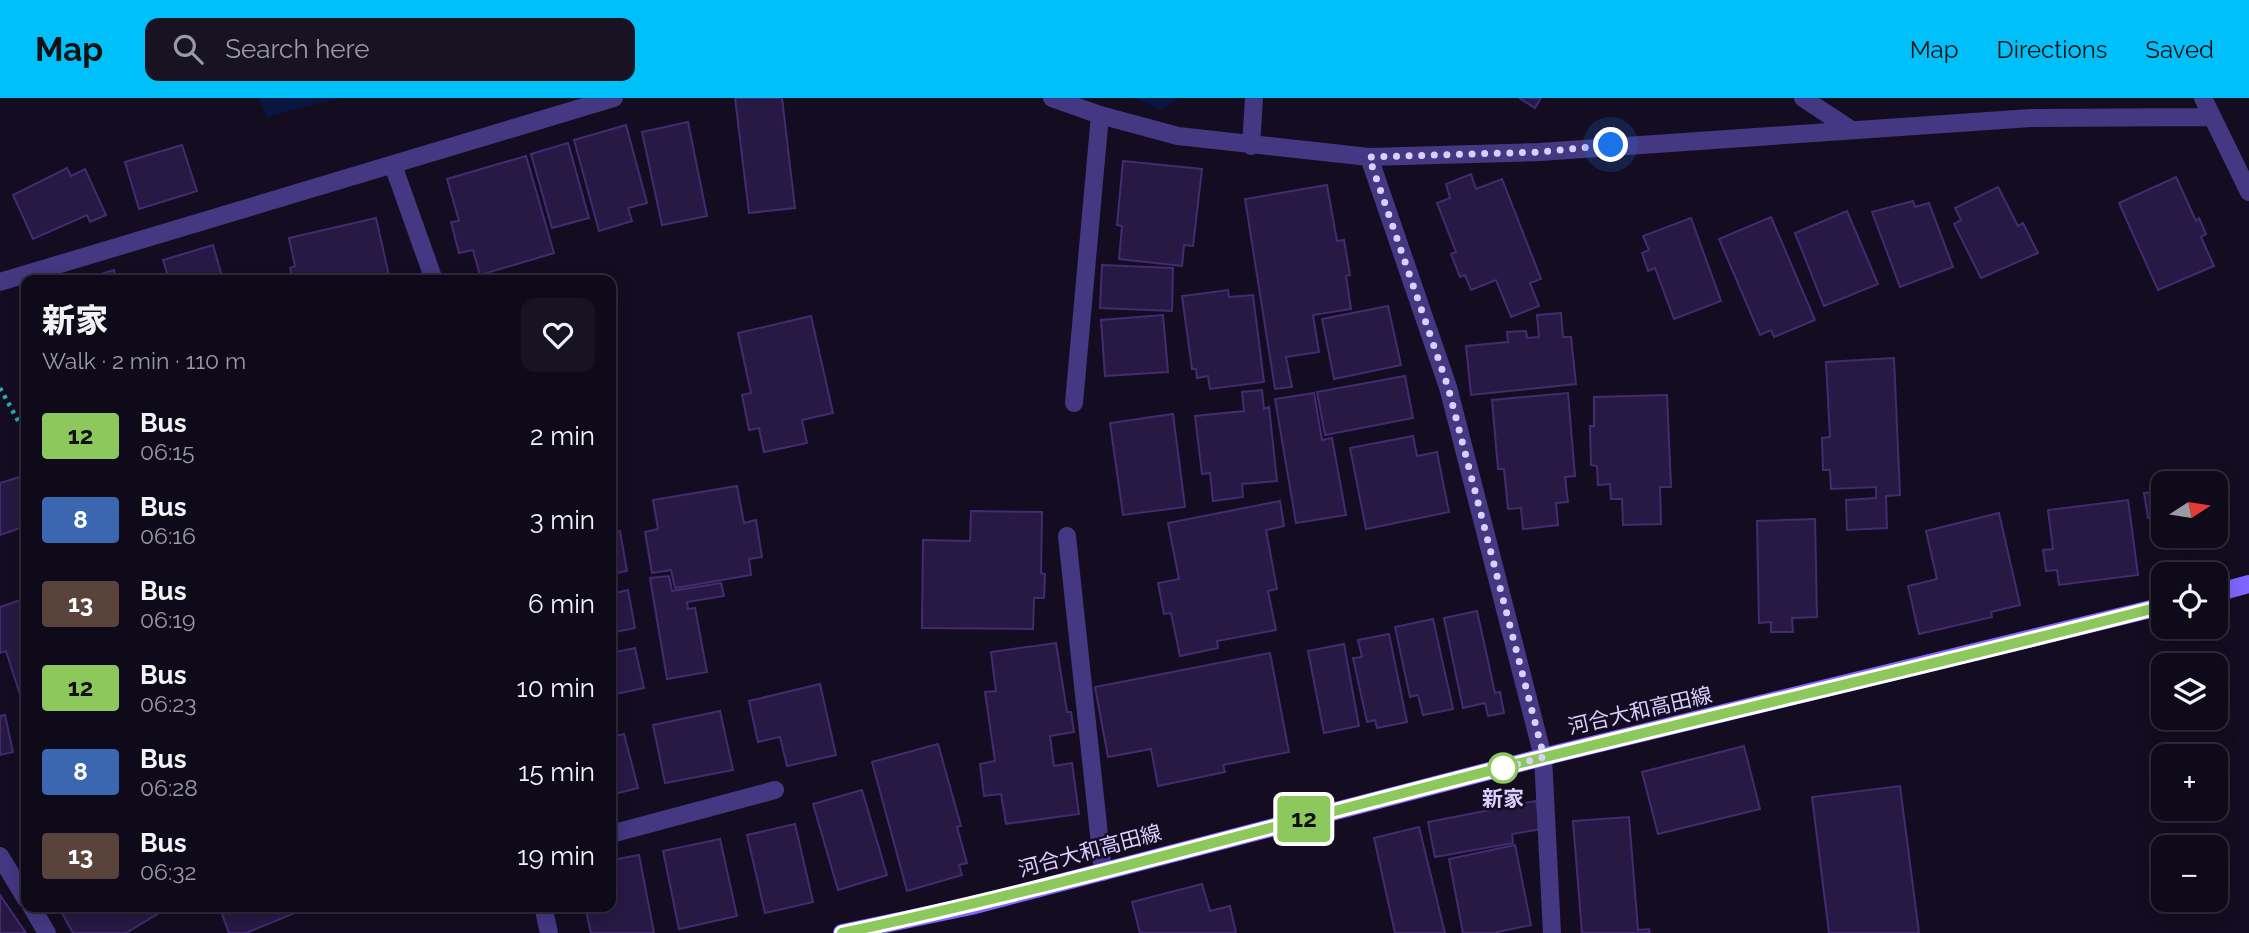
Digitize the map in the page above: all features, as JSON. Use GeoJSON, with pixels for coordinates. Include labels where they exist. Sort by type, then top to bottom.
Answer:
{"type":"FeatureCollection","features":[{"type":"Feature","properties":{"kind":"main road"},"geometry":{"type":"LineString","coordinates":[[2228,590],[2249,584]]}},
{"type":"Feature","properties":{"kind":"main road","name":"河合大和高田線"},"geometry":{"type":"LineString","coordinates":[[842,933],[971,906],[1544,757],[1886,676],[2151,609]]}},
{"type":"Feature","properties":{"kind":"street"},"geometry":{"type":"LineString","coordinates":[[24,275],[614,98]]}},
{"type":"Feature","properties":{"kind":"street"},"geometry":{"type":"LineString","coordinates":[[1052,98],[1100,115],[1178,136],[1369,157],[1540,152],[1850,128],[2031,118],[2212,117]]}},
{"type":"Feature","properties":{"kind":"street"},"geometry":{"type":"LineString","coordinates":[[1251,146],[1254,98]]}},
{"type":"Feature","properties":{"kind":"street"},"geometry":{"type":"LineString","coordinates":[[1803,98],[1850,128]]}},
{"type":"Feature","properties":{"kind":"street"},"geometry":{"type":"LineString","coordinates":[[2203,98],[2249,192]]}},
{"type":"Feature","properties":{"kind":"street"},"geometry":{"type":"LineString","coordinates":[[1074,403],[1100,115]]}},
{"type":"Feature","properties":{"kind":"street"},"geometry":{"type":"LineString","coordinates":[[1369,157],[1448,387],[1544,757],[1552,933]]}},
{"type":"Feature","properties":{"kind":"street"},"geometry":{"type":"LineString","coordinates":[[393,165],[432,275]]}},
{"type":"Feature","properties":{"kind":"street"},"geometry":{"type":"LineString","coordinates":[[0,282],[21,276]]}},
{"type":"Feature","properties":{"kind":"street"},"geometry":{"type":"LineString","coordinates":[[1067,536],[1103,872]]}},
{"type":"Feature","properties":{"kind":"street"},"geometry":{"type":"LineString","coordinates":[[616,833],[775,790]]}},
{"type":"Feature","properties":{"kind":"street"},"geometry":{"type":"LineString","coordinates":[[0,856],[21,891]]}},
{"type":"Feature","properties":{"kind":"street"},"geometry":{"type":"LineString","coordinates":[[35,912],[47,933]]}},
{"type":"Feature","properties":{"kind":"street"},"geometry":{"type":"LineString","coordinates":[[545,912],[549,933]]}},
{"type":"Feature","properties":{"kind":"path"},"geometry":{"type":"LineString","coordinates":[[0,388],[21,426]]}},
{"type":"Feature","properties":{"kind":"water"},"geometry":{"type":"Polygon","coordinates":[[[259,98],[338,98],[267,117],[259,98]]]}},
{"type":"Feature","properties":{"kind":"water"},"geometry":{"type":"Polygon","coordinates":[[[1135,98],[1179,98],[1161,110],[1135,98]]]}},
{"type":"Feature","properties":{"kind":"building"},"geometry":{"type":"Polygon","coordinates":[[[735,98],[782,98],[795,208],[749,213],[735,98]]]}},
{"type":"Feature","properties":{"kind":"building"},"geometry":{"type":"Polygon","coordinates":[[[1519,98],[1541,98],[1535,108],[1519,98]]]}},
{"type":"Feature","properties":{"kind":"building"},"geometry":{"type":"Polygon","coordinates":[[[688,122],[707,216],[662,225],[642,132],[688,122]]]}},
{"type":"Feature","properties":{"kind":"building"},"geometry":{"type":"Polygon","coordinates":[[[626,125],[647,203],[628,208],[632,221],[599,231],[574,140],[626,125]]]}},
{"type":"Feature","properties":{"kind":"building"},"geometry":{"type":"Polygon","coordinates":[[[568,143],[589,218],[552,228],[531,154],[568,143]]]}},
{"type":"Feature","properties":{"kind":"building"},"geometry":{"type":"Polygon","coordinates":[[[182,145],[197,191],[139,209],[125,162],[182,145]]]}},
{"type":"Feature","properties":{"kind":"building"},"geometry":{"type":"Polygon","coordinates":[[[526,156],[554,253],[480,275],[473,250],[459,253],[451,222],[459,221],[447,179],[526,156]]]}},
{"type":"Feature","properties":{"kind":"building"},"geometry":{"type":"Polygon","coordinates":[[[1123,161],[1202,169],[1193,246],[1184,245],[1182,266],[1119,259],[1122,226],[1117,225],[1123,161]]]}},
{"type":"Feature","properties":{"kind":"building"},"geometry":{"type":"Polygon","coordinates":[[[67,168],[71,176],[85,169],[106,215],[90,222],[87,215],[33,239],[13,195],[67,168]]]}},
{"type":"Feature","properties":{"kind":"building"},"geometry":{"type":"Polygon","coordinates":[[[1471,174],[1476,189],[1502,179],[1541,279],[1530,283],[1539,306],[1511,317],[1496,280],[1471,290],[1465,275],[1460,277],[1451,254],[1456,252],[1437,203],[1450,198],[1446,184],[1471,174]]]}},
{"type":"Feature","properties":{"kind":"building"},"geometry":{"type":"Polygon","coordinates":[[[2176,177],[2196,221],[2199,218],[2206,234],[2201,237],[2214,266],[2158,290],[2119,203],[2176,177]]]}},
{"type":"Feature","properties":{"kind":"building"},"geometry":{"type":"Polygon","coordinates":[[[1327,185],[1337,241],[1344,240],[1350,275],[1346,276],[1351,309],[1313,315],[1319,352],[1286,357],[1292,387],[1275,389],[1245,199],[1327,185]]]}},
{"type":"Feature","properties":{"kind":"building"},"geometry":{"type":"Polygon","coordinates":[[[1998,187],[2018,226],[2023,223],[2038,253],[1981,278],[1954,224],[1961,220],[1955,208],[1998,187]]]}},
{"type":"Feature","properties":{"kind":"building"},"geometry":{"type":"Polygon","coordinates":[[[1913,201],[1915,207],[1929,203],[1953,267],[1900,287],[1872,212],[1913,201]]]}},
{"type":"Feature","properties":{"kind":"building"},"geometry":{"type":"Polygon","coordinates":[[[1847,211],[1878,284],[1824,306],[1795,233],[1847,211]]]}},
{"type":"Feature","properties":{"kind":"building"},"geometry":{"type":"Polygon","coordinates":[[[1771,217],[1815,320],[1774,337],[1771,330],[1760,335],[1719,239],[1771,217]]]}},
{"type":"Feature","properties":{"kind":"building"},"geometry":{"type":"Polygon","coordinates":[[[376,218],[389,275],[292,275],[290,268],[295,266],[289,238],[376,218]]]}},
{"type":"Feature","properties":{"kind":"building"},"geometry":{"type":"Polygon","coordinates":[[[1691,218],[1721,301],[1674,319],[1655,268],[1648,271],[1642,253],[1649,250],[1643,236],[1691,218]]]}},
{"type":"Feature","properties":{"kind":"building"},"geometry":{"type":"Polygon","coordinates":[[[213,245],[222,275],[168,275],[163,260],[213,245]]]}},
{"type":"Feature","properties":{"kind":"building"},"geometry":{"type":"Polygon","coordinates":[[[1102,265],[1173,268],[1172,311],[1100,308],[1102,265]]]}},
{"type":"Feature","properties":{"kind":"building"},"geometry":{"type":"Polygon","coordinates":[[[114,270],[116,275],[98,275],[114,270]]]}},
{"type":"Feature","properties":{"kind":"building"},"geometry":{"type":"Polygon","coordinates":[[[1228,290],[1229,297],[1253,295],[1264,382],[1210,389],[1208,376],[1197,378],[1196,369],[1192,369],[1182,296],[1228,290]]]}},
{"type":"Feature","properties":{"kind":"building"},"geometry":{"type":"Polygon","coordinates":[[[1388,306],[1401,365],[1334,379],[1322,319],[1388,306]]]}},
{"type":"Feature","properties":{"kind":"building"},"geometry":{"type":"Polygon","coordinates":[[[1561,313],[1563,337],[1571,337],[1576,384],[1471,395],[1466,346],[1508,342],[1507,332],[1526,331],[1527,338],[1539,337],[1537,315],[1561,313]]]}},
{"type":"Feature","properties":{"kind":"building"},"geometry":{"type":"Polygon","coordinates":[[[1163,315],[1168,372],[1105,376],[1101,320],[1163,315]]]}},
{"type":"Feature","properties":{"kind":"building"},"geometry":{"type":"Polygon","coordinates":[[[811,316],[833,413],[802,420],[807,443],[764,452],[759,428],[749,430],[742,395],[751,393],[738,333],[811,316]]]}},
{"type":"Feature","properties":{"kind":"building"},"geometry":{"type":"Polygon","coordinates":[[[1894,358],[1900,495],[1886,496],[1887,528],[1847,530],[1846,500],[1876,498],[1876,487],[1831,489],[1830,470],[1823,470],[1822,438],[1830,437],[1826,362],[1894,358]]]}},
{"type":"Feature","properties":{"kind":"building"},"geometry":{"type":"Polygon","coordinates":[[[1405,376],[1413,418],[1325,435],[1317,392],[1405,376]]]}},
{"type":"Feature","properties":{"kind":"building"},"geometry":{"type":"Polygon","coordinates":[[[1262,390],[1264,409],[1269,407],[1277,481],[1242,484],[1243,497],[1213,501],[1210,473],[1202,474],[1195,416],[1244,411],[1242,392],[1262,390]]]}},
{"type":"Feature","properties":{"kind":"building"},"geometry":{"type":"Polygon","coordinates":[[[1314,393],[1322,440],[1332,438],[1346,515],[1296,523],[1275,399],[1314,393]]]}},
{"type":"Feature","properties":{"kind":"building"},"geometry":{"type":"Polygon","coordinates":[[[1568,393],[1575,476],[1565,477],[1568,502],[1556,503],[1558,525],[1523,529],[1521,508],[1508,509],[1504,469],[1498,469],[1492,400],[1568,393]]]}},
{"type":"Feature","properties":{"kind":"building"},"geometry":{"type":"Polygon","coordinates":[[[1667,395],[1671,487],[1660,487],[1661,524],[1623,525],[1622,499],[1611,499],[1610,484],[1598,485],[1597,466],[1591,465],[1590,426],[1594,426],[1594,397],[1667,395]]]}},
{"type":"Feature","properties":{"kind":"building"},"geometry":{"type":"Polygon","coordinates":[[[1173,414],[1185,507],[1123,515],[1110,423],[1173,414]]]}},
{"type":"Feature","properties":{"kind":"building"},"geometry":{"type":"Polygon","coordinates":[[[1413,436],[1417,456],[1437,452],[1449,512],[1366,529],[1350,448],[1413,436]]]}},
{"type":"Feature","properties":{"kind":"building"},"geometry":{"type":"Polygon","coordinates":[[[21,477],[21,528],[0,535],[0,483],[21,477]]]}},
{"type":"Feature","properties":{"kind":"building"},"geometry":{"type":"Polygon","coordinates":[[[737,486],[744,523],[756,520],[762,557],[749,559],[751,575],[675,588],[671,570],[652,573],[645,532],[658,529],[653,500],[737,486]]]}},
{"type":"Feature","properties":{"kind":"building"},"geometry":{"type":"Polygon","coordinates":[[[2151,492],[2151,518],[2148,518],[2144,493],[2151,492]]]}},
{"type":"Feature","properties":{"kind":"building"},"geometry":{"type":"Polygon","coordinates":[[[2128,500],[2138,575],[2059,585],[2057,570],[2046,571],[2043,550],[2053,549],[2048,510],[2128,500]]]}},
{"type":"Feature","properties":{"kind":"building"},"geometry":{"type":"Polygon","coordinates":[[[1280,501],[1284,526],[1266,530],[1277,589],[1268,591],[1276,630],[1217,641],[1218,648],[1180,656],[1171,613],[1164,614],[1158,583],[1179,579],[1168,523],[1280,501]]]}},
{"type":"Feature","properties":{"kind":"building"},"geometry":{"type":"Polygon","coordinates":[[[971,511],[1042,512],[1041,573],[1045,574],[1044,598],[1034,598],[1033,629],[922,628],[923,540],[970,541],[971,511]]]}},
{"type":"Feature","properties":{"kind":"building"},"geometry":{"type":"Polygon","coordinates":[[[1999,513],[2020,605],[1991,612],[1992,617],[1919,634],[1908,586],[1937,579],[1926,531],[1999,513]]]}},
{"type":"Feature","properties":{"kind":"building"},"geometry":{"type":"Polygon","coordinates":[[[1815,519],[1817,617],[1792,618],[1793,632],[1771,632],[1771,622],[1759,623],[1757,521],[1815,519]]]}},
{"type":"Feature","properties":{"kind":"building"},"geometry":{"type":"Polygon","coordinates":[[[620,531],[627,571],[616,573],[616,532],[620,531]]]}},
{"type":"Feature","properties":{"kind":"building"},"geometry":{"type":"Polygon","coordinates":[[[669,576],[672,591],[721,583],[724,596],[687,602],[688,609],[695,608],[707,672],[667,679],[650,578],[669,576]]]}},
{"type":"Feature","properties":{"kind":"building"},"geometry":{"type":"Polygon","coordinates":[[[628,590],[635,628],[616,632],[616,593],[628,590]]]}},
{"type":"Feature","properties":{"kind":"building"},"geometry":{"type":"Polygon","coordinates":[[[21,600],[21,698],[6,651],[0,653],[0,607],[21,600]]]}},
{"type":"Feature","properties":{"kind":"building"},"geometry":{"type":"Polygon","coordinates":[[[1477,611],[1495,693],[1500,692],[1504,713],[1488,716],[1485,703],[1463,708],[1444,618],[1477,611]]]}},
{"type":"Feature","properties":{"kind":"building"},"geometry":{"type":"Polygon","coordinates":[[[1433,619],[1453,709],[1423,715],[1418,695],[1410,697],[1395,627],[1433,619]]]}},
{"type":"Feature","properties":{"kind":"building"},"geometry":{"type":"Polygon","coordinates":[[[1389,634],[1407,722],[1377,728],[1375,720],[1367,722],[1353,658],[1362,657],[1358,640],[1389,634]]]}},
{"type":"Feature","properties":{"kind":"building"},"geometry":{"type":"Polygon","coordinates":[[[1056,643],[1067,712],[1071,712],[1074,732],[1050,736],[1054,766],[1072,763],[1079,814],[1006,824],[1001,794],[984,796],[980,764],[995,761],[985,692],[996,691],[991,652],[1056,643]]]}},
{"type":"Feature","properties":{"kind":"building"},"geometry":{"type":"Polygon","coordinates":[[[1344,644],[1359,726],[1324,733],[1308,651],[1344,644]]]}},
{"type":"Feature","properties":{"kind":"building"},"geometry":{"type":"Polygon","coordinates":[[[635,648],[644,688],[616,694],[616,652],[635,648]]]}},
{"type":"Feature","properties":{"kind":"building"},"geometry":{"type":"Polygon","coordinates":[[[1270,653],[1289,752],[1223,765],[1225,772],[1158,786],[1151,749],[1108,757],[1095,687],[1270,653]]]}},
{"type":"Feature","properties":{"kind":"building"},"geometry":{"type":"Polygon","coordinates":[[[820,684],[836,755],[787,766],[780,737],[758,742],[749,701],[820,684]]]}},
{"type":"Feature","properties":{"kind":"building"},"geometry":{"type":"Polygon","coordinates":[[[720,711],[733,770],[665,783],[653,725],[720,711]]]}},
{"type":"Feature","properties":{"kind":"building"},"geometry":{"type":"Polygon","coordinates":[[[5,715],[13,752],[0,755],[0,716],[5,715]]]}},
{"type":"Feature","properties":{"kind":"building"},"geometry":{"type":"Polygon","coordinates":[[[624,734],[638,788],[616,794],[616,736],[624,734]]]}},
{"type":"Feature","properties":{"kind":"building"},"geometry":{"type":"Polygon","coordinates":[[[938,744],[961,826],[957,827],[967,863],[959,865],[962,875],[907,891],[872,762],[938,744]]]}},
{"type":"Feature","properties":{"kind":"building"},"geometry":{"type":"Polygon","coordinates":[[[1744,746],[1760,809],[1658,834],[1642,772],[1744,746]]]}},
{"type":"Feature","properties":{"kind":"building"},"geometry":{"type":"Polygon","coordinates":[[[1900,786],[1919,933],[1829,933],[1812,797],[1900,786]]]}},
{"type":"Feature","properties":{"kind":"building"},"geometry":{"type":"Polygon","coordinates":[[[862,790],[887,875],[838,890],[813,804],[862,790]]]}},
{"type":"Feature","properties":{"kind":"building"},"geometry":{"type":"Polygon","coordinates":[[[1536,801],[1542,829],[1512,834],[1513,843],[1435,857],[1428,822],[1536,801]]]}},
{"type":"Feature","properties":{"kind":"building"},"geometry":{"type":"Polygon","coordinates":[[[1629,817],[1638,930],[1649,929],[1650,933],[1582,933],[1573,821],[1629,817]]]}},
{"type":"Feature","properties":{"kind":"building"},"geometry":{"type":"Polygon","coordinates":[[[795,824],[813,902],[765,913],[747,835],[795,824]]]}},
{"type":"Feature","properties":{"kind":"building"},"geometry":{"type":"Polygon","coordinates":[[[1419,827],[1445,933],[1395,933],[1374,838],[1419,827]]]}},
{"type":"Feature","properties":{"kind":"building"},"geometry":{"type":"Polygon","coordinates":[[[720,839],[737,916],[679,929],[663,851],[720,839]]]}},
{"type":"Feature","properties":{"kind":"building"},"geometry":{"type":"Polygon","coordinates":[[[1515,845],[1531,925],[1493,933],[1463,933],[1449,859],[1515,845]]]}},
{"type":"Feature","properties":{"kind":"building"},"geometry":{"type":"Polygon","coordinates":[[[639,855],[654,933],[591,933],[586,912],[616,912],[616,859],[639,855]]]}},
{"type":"Feature","properties":{"kind":"building"},"geometry":{"type":"Polygon","coordinates":[[[1202,884],[1210,911],[1230,906],[1236,933],[1140,933],[1132,902],[1202,884]]]}},
{"type":"Feature","properties":{"kind":"building"},"geometry":{"type":"Polygon","coordinates":[[[0,895],[26,933],[0,933],[0,895]]]}},
{"type":"Feature","properties":{"kind":"building"},"geometry":{"type":"Polygon","coordinates":[[[61,912],[161,912],[126,933],[73,933],[61,912]]]}},
{"type":"Feature","properties":{"kind":"building"},"geometry":{"type":"Polygon","coordinates":[[[221,912],[297,912],[246,933],[229,933],[221,912]]]}},
{"type":"Feature","properties":{"kind":"bus line","name":"12"},"geometry":{"type":"LineString","coordinates":[[842,933],[971,906],[1544,757],[1886,676],[2151,609]]}},
{"type":"Feature","properties":{"kind":"place","name":"新家"},"geometry":{"type":"Point","coordinates":[1503,768]}},
{"type":"Feature","properties":{"kind":"route"},"geometry":{"type":"LineString","coordinates":[[1503,768],[1492,771],[1544,757],[1448,387],[1369,157],[1540,152],[1611,145]]}}]}
